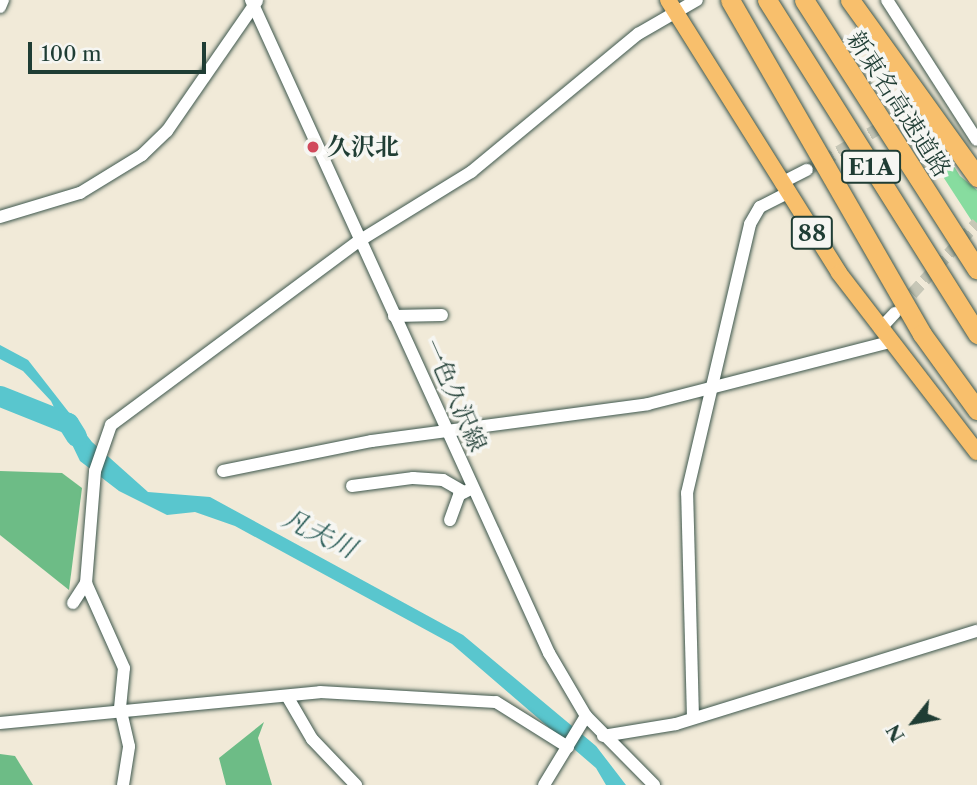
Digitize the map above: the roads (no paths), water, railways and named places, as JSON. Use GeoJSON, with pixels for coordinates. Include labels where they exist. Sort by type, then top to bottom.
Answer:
{"type":"FeatureCollection","features":[{"type":"Feature","properties":{"kind":"highway"},"geometry":{"type":"LineString","coordinates":[[730,0],[922,334],[977,410]]}},
{"type":"Feature","properties":{"kind":"highway","name":"E1A"},"geometry":{"type":"LineString","coordinates":[[767,0],[977,334]]}},
{"type":"Feature","properties":{"kind":"highway","name":"新東名高速道路"},"geometry":{"type":"LineString","coordinates":[[804,0],[977,269]]}},
{"type":"Feature","properties":{"kind":"highway"},"geometry":{"type":"LineString","coordinates":[[850,0],[977,177]]}},
{"type":"Feature","properties":{"kind":"main road","name":"88"},"geometry":{"type":"LineString","coordinates":[[671,6],[784,188],[880,329],[977,452]]}},
{"type":"Feature","properties":{"kind":"street"},"geometry":{"type":"LineString","coordinates":[[0,7],[3,0]]}},
{"type":"Feature","properties":{"kind":"street"},"geometry":{"type":"LineString","coordinates":[[72,603],[86,583],[94,471],[101,448],[122,413],[359,241],[471,172],[671,6],[697,0]]}},
{"type":"Feature","properties":{"kind":"street"},"geometry":{"type":"LineString","coordinates":[[887,0],[942,91],[977,140]]}},
{"type":"Feature","properties":{"kind":"street"},"geometry":{"type":"LineString","coordinates":[[0,217],[80,193],[142,155],[167,131],[254,2]]}},
{"type":"Feature","properties":{"kind":"street","name":"一色久沢線"},"geometry":{"type":"LineString","coordinates":[[254,2],[359,241],[447,430],[468,490],[583,722],[603,736],[654,785]]}},
{"type":"Feature","properties":{"kind":"street"},"geometry":{"type":"LineString","coordinates":[[928,100],[942,91]]}},
{"type":"Feature","properties":{"kind":"street"},"geometry":{"type":"LineString","coordinates":[[694,718],[687,503],[753,217],[807,170]]}},
{"type":"Feature","properties":{"kind":"street"},"geometry":{"type":"LineString","coordinates":[[880,329],[895,313]]}},
{"type":"Feature","properties":{"kind":"street"},"geometry":{"type":"LineString","coordinates":[[394,316],[442,314]]}},
{"type":"Feature","properties":{"kind":"street"},"geometry":{"type":"LineString","coordinates":[[223,471],[447,430],[648,404],[890,342]]}},
{"type":"Feature","properties":{"kind":"street"},"geometry":{"type":"LineString","coordinates":[[352,486],[414,478],[454,484],[468,490],[450,520]]}},
{"type":"Feature","properties":{"kind":"street"},"geometry":{"type":"LineString","coordinates":[[86,583],[120,648],[125,686],[121,708],[129,746],[123,785]]}},
{"type":"Feature","properties":{"kind":"street"},"geometry":{"type":"LineString","coordinates":[[603,736],[694,718],[977,631]]}},
{"type":"Feature","properties":{"kind":"street"},"geometry":{"type":"LineString","coordinates":[[0,723],[121,708],[287,696],[496,702],[568,747]]}},
{"type":"Feature","properties":{"kind":"street"},"geometry":{"type":"LineString","coordinates":[[287,696],[312,739],[355,785]]}},
{"type":"Feature","properties":{"kind":"street"},"geometry":{"type":"LineString","coordinates":[[544,785],[583,722]]}},
{"type":"Feature","properties":{"kind":"water"},"geometry":{"type":"Polygon","coordinates":[[[0,345],[28,360],[92,442],[148,492],[210,497],[463,635],[596,746],[626,785],[606,785],[596,768],[452,644],[235,526],[195,512],[167,515],[119,491],[80,461],[51,401],[23,371],[0,359],[0,345]]]}},
{"type":"Feature","properties":{"kind":"waterway"},"geometry":{"type":"LineString","coordinates":[[0,396],[68,423],[76,436]]}},
{"type":"Feature","properties":{"kind":"tunnel"},"geometry":{"type":"LineString","coordinates":[[807,170],[928,100]]}},
{"type":"Feature","properties":{"kind":"tunnel"},"geometry":{"type":"LineString","coordinates":[[900,307],[977,223]]}},
{"type":"Feature","properties":{"kind":"place","name":"久沢北"},"geometry":{"type":"Point","coordinates":[313,147]}},
{"type":"Feature","properties":{"kind":"water label","name":"凡夫川"},"geometry":{"type":"Point","coordinates":[319,534]}}]}
